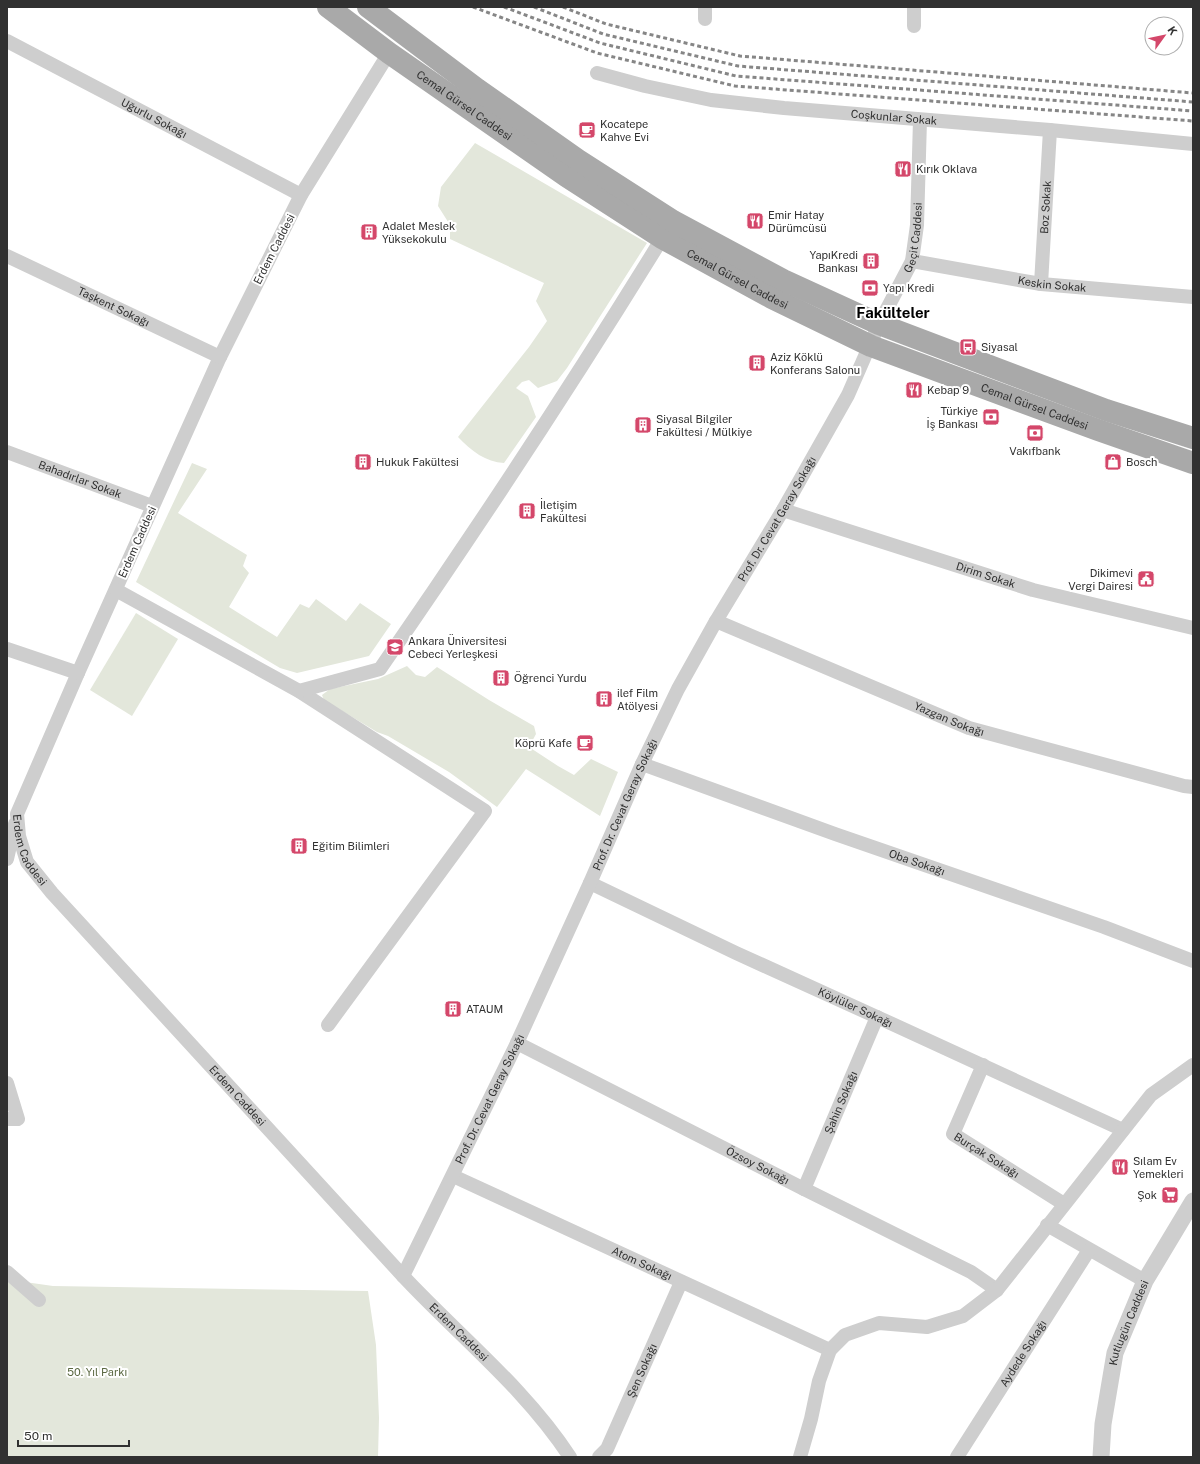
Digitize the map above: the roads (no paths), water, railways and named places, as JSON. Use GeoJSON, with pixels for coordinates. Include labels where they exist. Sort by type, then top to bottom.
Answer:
{"type":"FeatureCollection","features":[{"type":"Feature","properties":{"kind":"main road","name":"Cemal Gürsel Caddesi"},"geometry":{"type":"LineString","coordinates":[[328,7],[389,53],[566,176],[667,230],[772,298],[871,346],[1098,430],[1193,463]]}},
{"type":"Feature","properties":{"kind":"main road","name":"Cemal Gürsel Caddesi"},"geometry":{"type":"LineString","coordinates":[[368,7],[477,89],[566,151],[667,230],[783,280],[879,324],[1106,410],[1193,438]]}},
{"type":"Feature","properties":{"kind":"street"},"geometry":{"type":"LineString","coordinates":[[914,7],[914,26]]}},
{"type":"Feature","properties":{"kind":"street","name":"Uğurlu Sokağı"},"geometry":{"type":"LineString","coordinates":[[7,41],[301,195]]}},
{"type":"Feature","properties":{"kind":"street","name":"Erdem Caddesi"},"geometry":{"type":"LineString","coordinates":[[389,53],[347,118],[301,195],[220,357],[152,506],[116,590],[12,816],[27,862],[52,893],[404,1276],[511,1385],[540,1417],[570,1457]]}},
{"type":"Feature","properties":{"kind":"street","name":"Coşkunlar Sokak"},"geometry":{"type":"LineString","coordinates":[[597,73],[645,86],[711,100],[784,108],[1050,130],[1193,144]]}},
{"type":"Feature","properties":{"kind":"street","name":"Geçit Caddesi"},"geometry":{"type":"LineString","coordinates":[[871,346],[879,324],[912,261],[918,225],[920,120]]}},
{"type":"Feature","properties":{"kind":"street","name":"Boz Sokak"},"geometry":{"type":"LineString","coordinates":[[1040,284],[1050,130]]}},
{"type":"Feature","properties":{"kind":"street"},"geometry":{"type":"LineString","coordinates":[[299,691],[380,669],[448,570],[609,324],[667,230]]}},
{"type":"Feature","properties":{"kind":"street","name":"Taşkent Sokağı"},"geometry":{"type":"LineString","coordinates":[[7,256],[220,357]]}},
{"type":"Feature","properties":{"kind":"street","name":"Keskin Sokak"},"geometry":{"type":"LineString","coordinates":[[912,261],[1040,284],[1193,297]]}},
{"type":"Feature","properties":{"kind":"street","name":"Prof. Dr. Cevat Geray Sokağı"},"geometry":{"type":"LineString","coordinates":[[404,1276],[517,1043],[590,883],[642,764],[678,689],[716,621],[783,510],[848,396],[871,346]]}},
{"type":"Feature","properties":{"kind":"street","name":"Bahadırlar Sokak"},"geometry":{"type":"LineString","coordinates":[[7,452],[152,506]]}},
{"type":"Feature","properties":{"kind":"street","name":"Dirim Sokak"},"geometry":{"type":"LineString","coordinates":[[783,510],[1034,590],[1193,628]]}},
{"type":"Feature","properties":{"kind":"street"},"geometry":{"type":"LineString","coordinates":[[116,590],[299,691],[485,812],[328,1025]]}},
{"type":"Feature","properties":{"kind":"street","name":"Yazgan Sokağı"},"geometry":{"type":"LineString","coordinates":[[716,621],[969,728],[1184,786],[1193,787]]}},
{"type":"Feature","properties":{"kind":"street"},"geometry":{"type":"LineString","coordinates":[[7,649],[78,673]]}},
{"type":"Feature","properties":{"kind":"street","name":"Oba Sokağı"},"geometry":{"type":"LineString","coordinates":[[642,764],[835,834],[1104,927],[1193,961]]}},
{"type":"Feature","properties":{"kind":"street"},"geometry":{"type":"LineString","coordinates":[[7,859],[12,816]]}},
{"type":"Feature","properties":{"kind":"street","name":"Köylüler Sokağı"},"geometry":{"type":"LineString","coordinates":[[590,883],[736,954],[983,1065],[1123,1130]]}},
{"type":"Feature","properties":{"kind":"street","name":"Şahin Sokağı"},"geometry":{"type":"LineString","coordinates":[[804,1189],[877,1017]]}},
{"type":"Feature","properties":{"kind":"street","name":"Özsoy Sokağı"},"geometry":{"type":"LineString","coordinates":[[517,1043],[971,1272],[997,1290]]}},
{"type":"Feature","properties":{"kind":"street","name":"Burçak Sokağı"},"geometry":{"type":"LineString","coordinates":[[983,1065],[953,1134],[1064,1204]]}},
{"type":"Feature","properties":{"kind":"street"},"geometry":{"type":"LineString","coordinates":[[800,1457],[811,1419],[819,1381],[830,1350],[845,1335],[880,1323],[927,1327],[963,1316],[997,1290],[1151,1095],[1193,1065]]}},
{"type":"Feature","properties":{"kind":"street"},"geometry":{"type":"LineString","coordinates":[[7,1082],[13,1118]]}},
{"type":"Feature","properties":{"kind":"street","name":"Atom Sokağı"},"geometry":{"type":"LineString","coordinates":[[453,1176],[830,1350]]}},
{"type":"Feature","properties":{"kind":"street","name":"Kutlugün Caddesi"},"geometry":{"type":"LineString","coordinates":[[1101,1457],[1103,1424],[1115,1353],[1145,1281],[1193,1201]]}},
{"type":"Feature","properties":{"kind":"street"},"geometry":{"type":"LineString","coordinates":[[1047,1226],[1145,1281]]}},
{"type":"Feature","properties":{"kind":"street","name":"Aydede Sokağı"},"geometry":{"type":"LineString","coordinates":[[957,1457],[1089,1250]]}},
{"type":"Feature","properties":{"kind":"street"},"geometry":{"type":"LineString","coordinates":[[7,1272],[39,1300]]}},
{"type":"Feature","properties":{"kind":"street","name":"Şen Sokağı"},"geometry":{"type":"LineString","coordinates":[[599,1457],[607,1449],[681,1282]]}},
{"type":"Feature","properties":{"kind":"railway"},"geometry":{"type":"LineString","coordinates":[[473,7],[597,53],[735,86],[1193,121]]}},
{"type":"Feature","properties":{"kind":"railway"},"geometry":{"type":"LineString","coordinates":[[504,7],[600,43],[736,76],[1193,111]]}},
{"type":"Feature","properties":{"kind":"railway"},"geometry":{"type":"LineString","coordinates":[[534,7],[603,34],[738,66],[1193,102]]}},
{"type":"Feature","properties":{"kind":"railway"},"geometry":{"type":"LineString","coordinates":[[563,7],[606,24],[740,56],[1193,93]]}},
{"type":"Feature","properties":{"kind":"place","name":"Kocatepe Kahve Evi"},"geometry":{"type":"Point","coordinates":[587,130]}},
{"type":"Feature","properties":{"kind":"place","name":"Kırık Oklava"},"geometry":{"type":"Point","coordinates":[903,169]}},
{"type":"Feature","properties":{"kind":"place","name":"Emir Hatay Dürümcüsü"},"geometry":{"type":"Point","coordinates":[755,221]}},
{"type":"Feature","properties":{"kind":"place","name":"Adalet Meslek Yüksekokulu"},"geometry":{"type":"Point","coordinates":[369,232]}},
{"type":"Feature","properties":{"kind":"place","name":"YapıKredi Bankası"},"geometry":{"type":"Point","coordinates":[871,261]}},
{"type":"Feature","properties":{"kind":"place","name":"Yapı Kredi"},"geometry":{"type":"Point","coordinates":[870,288]}},
{"type":"Feature","properties":{"kind":"place","name":"Siyasal"},"geometry":{"type":"Point","coordinates":[968,347]}},
{"type":"Feature","properties":{"kind":"place","name":"Aziz Köklü Konferans Salonu"},"geometry":{"type":"Point","coordinates":[757,363]}},
{"type":"Feature","properties":{"kind":"place","name":"Kebap 9"},"geometry":{"type":"Point","coordinates":[914,390]}},
{"type":"Feature","properties":{"kind":"place","name":"Türkiye İş Bankası"},"geometry":{"type":"Point","coordinates":[991,417]}},
{"type":"Feature","properties":{"kind":"place","name":"Siyasal Bilgiler Fakültesi / Mülkiye"},"geometry":{"type":"Point","coordinates":[643,425]}},
{"type":"Feature","properties":{"kind":"place","name":"Vakıfbank"},"geometry":{"type":"Point","coordinates":[1035,433]}},
{"type":"Feature","properties":{"kind":"place","name":"Hukuk Fakültesi"},"geometry":{"type":"Point","coordinates":[363,462]}},
{"type":"Feature","properties":{"kind":"place","name":"Bosch"},"geometry":{"type":"Point","coordinates":[1113,462]}},
{"type":"Feature","properties":{"kind":"place","name":"İletişim Fakültesi"},"geometry":{"type":"Point","coordinates":[527,511]}},
{"type":"Feature","properties":{"kind":"place","name":"Dikimevi Vergi Dairesi"},"geometry":{"type":"Point","coordinates":[1146,579]}},
{"type":"Feature","properties":{"kind":"place","name":"Ankara Üniversitesi Cebeci Yerleşkesi"},"geometry":{"type":"Point","coordinates":[395,647]}},
{"type":"Feature","properties":{"kind":"place","name":"Öğrenci Yurdu"},"geometry":{"type":"Point","coordinates":[501,678]}},
{"type":"Feature","properties":{"kind":"place","name":"ilef Film Atölyesi"},"geometry":{"type":"Point","coordinates":[604,699]}},
{"type":"Feature","properties":{"kind":"place","name":"Köprü Kafe"},"geometry":{"type":"Point","coordinates":[585,743]}},
{"type":"Feature","properties":{"kind":"place","name":"Eğitim Bilimleri"},"geometry":{"type":"Point","coordinates":[299,846]}},
{"type":"Feature","properties":{"kind":"place","name":"ATAUM"},"geometry":{"type":"Point","coordinates":[453,1009]}},
{"type":"Feature","properties":{"kind":"place","name":"Sılam Ev Yemekleri"},"geometry":{"type":"Point","coordinates":[1120,1167]}},
{"type":"Feature","properties":{"kind":"place","name":"Şok"},"geometry":{"type":"Point","coordinates":[1170,1195]}},
{"type":"Feature","properties":{"kind":"district","name":"Fakülteler"},"geometry":{"type":"Point","coordinates":[893,312]}},
{"type":"Feature","properties":{"kind":"park label","name":"50. Yıl Parkı"},"geometry":{"type":"Point","coordinates":[97,1372]}}]}
